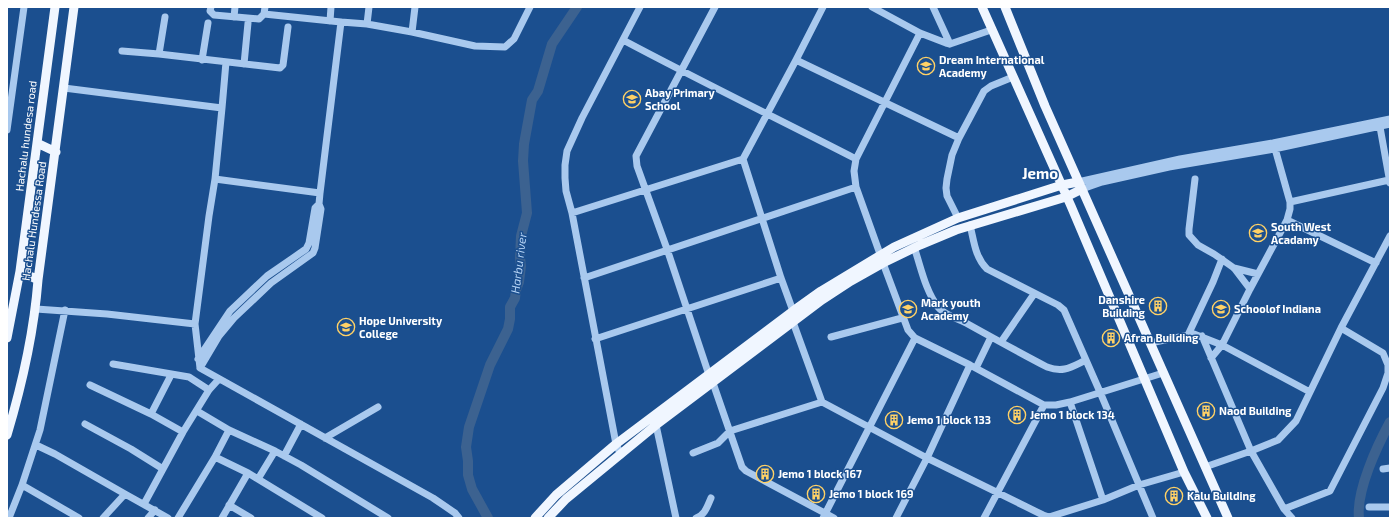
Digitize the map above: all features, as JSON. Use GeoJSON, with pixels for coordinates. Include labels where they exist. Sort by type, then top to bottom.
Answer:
{"type":"FeatureCollection","features":[{"type":"Feature","properties":{"kind":"main road","name":"Hachalu hundesa road"},"geometry":{"type":"LineString","coordinates":[[7,338],[20,271],[55,7]]}},
{"type":"Feature","properties":{"kind":"main road","name":"Hachalu Hundessa Road"},"geometry":{"type":"LineString","coordinates":[[7,436],[25,365],[36,309],[38,280],[74,7]]}},
{"type":"Feature","properties":{"kind":"main road"},"geometry":{"type":"LineString","coordinates":[[982,7],[1053,168],[1062,185],[1184,472],[1207,518]]}},
{"type":"Feature","properties":{"kind":"main road"},"geometry":{"type":"LineString","coordinates":[[1005,7],[1034,80],[1228,518]]}},
{"type":"Feature","properties":{"kind":"main road"},"geometry":{"type":"LineString","coordinates":[[37,143],[56,152]]}},
{"type":"Feature","properties":{"kind":"main road"},"geometry":{"type":"LineString","coordinates":[[1049,189],[1052,181],[1053,168]]}},
{"type":"Feature","properties":{"kind":"main road"},"geometry":{"type":"LineString","coordinates":[[548,518],[566,500],[711,379],[770,334],[793,311],[821,291],[958,218],[1062,185],[1080,185]]}},
{"type":"Feature","properties":{"kind":"main road"},"geometry":{"type":"LineString","coordinates":[[770,334],[793,322],[822,300],[882,259],[970,225],[1066,197],[1080,185]]}},
{"type":"Feature","properties":{"kind":"main road"},"geometry":{"type":"LineString","coordinates":[[1048,202],[1060,203],[1066,206],[1075,217]]}},
{"type":"Feature","properties":{"kind":"main road"},"geometry":{"type":"LineString","coordinates":[[20,271],[38,280]]}},
{"type":"Feature","properties":{"kind":"main road"},"geometry":{"type":"LineString","coordinates":[[535,518],[556,495],[616,444],[711,379]]}},
{"type":"Feature","properties":{"kind":"street"},"geometry":{"type":"LineString","coordinates":[[7,130],[24,7]]}},
{"type":"Feature","properties":{"kind":"street"},"geometry":{"type":"LineString","coordinates":[[210,7],[210,11],[214,15],[259,19],[265,10],[330,21],[367,24],[475,46],[505,47],[514,39],[530,7]]}},
{"type":"Feature","properties":{"kind":"street"},"geometry":{"type":"LineString","coordinates":[[234,17],[235,7]]}},
{"type":"Feature","properties":{"kind":"street"},"geometry":{"type":"LineString","coordinates":[[330,21],[331,7]]}},
{"type":"Feature","properties":{"kind":"street"},"geometry":{"type":"LineString","coordinates":[[367,24],[369,7]]}},
{"type":"Feature","properties":{"kind":"street"},"geometry":{"type":"LineString","coordinates":[[412,32],[414,7]]}},
{"type":"Feature","properties":{"kind":"street"},"geometry":{"type":"LineString","coordinates":[[621,455],[616,444],[572,213],[566,191],[565,165],[567,151],[582,118],[640,7]]}},
{"type":"Feature","properties":{"kind":"street"},"geometry":{"type":"LineString","coordinates":[[714,7],[682,72],[636,156],[637,166],[740,462],[746,471],[824,516],[834,518]]}},
{"type":"Feature","properties":{"kind":"street"},"geometry":{"type":"LineString","coordinates":[[793,311],[780,278],[743,159],[823,7]]}},
{"type":"Feature","properties":{"kind":"street"},"geometry":{"type":"LineString","coordinates":[[872,7],[920,33],[950,44],[991,30]]}},
{"type":"Feature","properties":{"kind":"street"},"geometry":{"type":"LineString","coordinates":[[933,7],[950,44]]}},
{"type":"Feature","properties":{"kind":"street"},"geometry":{"type":"LineString","coordinates":[[159,54],[165,17]]}},
{"type":"Feature","properties":{"kind":"street"},"geometry":{"type":"LineString","coordinates":[[200,368],[219,336],[234,318],[271,282],[313,253],[321,209],[319,204],[320,193],[341,22]]}},
{"type":"Feature","properties":{"kind":"street"},"geometry":{"type":"LineString","coordinates":[[202,60],[208,23]]}},
{"type":"Feature","properties":{"kind":"street"},"geometry":{"type":"LineString","coordinates":[[244,64],[248,23]]}},
{"type":"Feature","properties":{"kind":"street"},"geometry":{"type":"LineString","coordinates":[[122,51],[282,68],[288,28]]}},
{"type":"Feature","properties":{"kind":"street"},"geometry":{"type":"LineString","coordinates":[[920,33],[856,159],[854,171],[856,187],[902,318],[908,330],[915,338],[973,366],[1044,405],[1056,405],[1070,402],[1163,373]]}},
{"type":"Feature","properties":{"kind":"street"},"geometry":{"type":"LineString","coordinates":[[623,40],[682,72],[767,113],[856,159]]}},
{"type":"Feature","properties":{"kind":"street"},"geometry":{"type":"LineString","coordinates":[[796,60],[885,101],[959,138]]}},
{"type":"Feature","properties":{"kind":"street"},"geometry":{"type":"LineString","coordinates":[[226,62],[215,179],[195,324],[200,368],[433,498],[455,516]]}},
{"type":"Feature","properties":{"kind":"street"},"geometry":{"type":"LineString","coordinates":[[958,218],[949,201],[946,188],[952,155],[959,138],[987,88],[1013,77]]}},
{"type":"Feature","properties":{"kind":"street"},"geometry":{"type":"LineString","coordinates":[[64,88],[222,108]]}},
{"type":"Feature","properties":{"kind":"street"},"geometry":{"type":"LineString","coordinates":[[1274,146],[1390,119]]}},
{"type":"Feature","properties":{"kind":"street"},"geometry":{"type":"LineString","coordinates":[[1080,185],[1180,159],[1274,146],[1390,124]]}},
{"type":"Feature","properties":{"kind":"street"},"geometry":{"type":"LineString","coordinates":[[1290,202],[1389,182],[1380,127]]}},
{"type":"Feature","properties":{"kind":"street"},"geometry":{"type":"LineString","coordinates":[[1211,358],[1222,345],[1250,288],[1287,220],[1290,202],[1274,146]]}},
{"type":"Feature","properties":{"kind":"street"},"geometry":{"type":"LineString","coordinates":[[572,213],[743,159]]}},
{"type":"Feature","properties":{"kind":"street"},"geometry":{"type":"LineString","coordinates":[[215,179],[320,193]]}},
{"type":"Feature","properties":{"kind":"street"},"geometry":{"type":"LineString","coordinates":[[1195,179],[1188,229],[1189,235],[1198,245],[1234,268],[1250,288]]}},
{"type":"Feature","properties":{"kind":"street"},"geometry":{"type":"LineString","coordinates":[[584,278],[856,187]]}},
{"type":"Feature","properties":{"kind":"street"},"geometry":{"type":"LineString","coordinates":[[198,359],[230,311],[266,276],[306,249],[309,243],[315,208],[319,204]]}},
{"type":"Feature","properties":{"kind":"street"},"geometry":{"type":"LineString","coordinates":[[1287,220],[1376,263]]}},
{"type":"Feature","properties":{"kind":"street"},"geometry":{"type":"LineString","coordinates":[[970,225],[977,254],[981,263],[987,269],[1064,310],[1153,518]]}},
{"type":"Feature","properties":{"kind":"street"},"geometry":{"type":"LineString","coordinates":[[1205,466],[1251,451],[1278,440],[1288,431],[1296,421],[1341,328],[1390,236]]}},
{"type":"Feature","properties":{"kind":"street"},"geometry":{"type":"LineString","coordinates":[[914,247],[926,283],[934,300],[945,314],[1055,370],[1061,371],[1086,360]]}},
{"type":"Feature","properties":{"kind":"street"},"geometry":{"type":"LineString","coordinates":[[1188,335],[1222,259]]}},
{"type":"Feature","properties":{"kind":"street"},"geometry":{"type":"LineString","coordinates":[[1234,268],[1258,274]]}},
{"type":"Feature","properties":{"kind":"street"},"geometry":{"type":"LineString","coordinates":[[266,276],[271,282]]}},
{"type":"Feature","properties":{"kind":"street"},"geometry":{"type":"LineString","coordinates":[[595,339],[687,310],[780,278]]}},
{"type":"Feature","properties":{"kind":"street"},"geometry":{"type":"LineString","coordinates":[[1001,342],[1034,294]]}},
{"type":"Feature","properties":{"kind":"street"},"geometry":{"type":"LineString","coordinates":[[36,309],[65,310],[195,324]]}},
{"type":"Feature","properties":{"kind":"street"},"geometry":{"type":"LineString","coordinates":[[9,518],[36,445],[49,391],[65,310]]}},
{"type":"Feature","properties":{"kind":"street"},"geometry":{"type":"LineString","coordinates":[[831,337],[902,318]]}},
{"type":"Feature","properties":{"kind":"street"},"geometry":{"type":"LineString","coordinates":[[793,322],[822,402],[927,458],[1038,513],[1049,517],[1103,500],[1139,485],[1184,472]]}},
{"type":"Feature","properties":{"kind":"street"},"geometry":{"type":"LineString","coordinates":[[1284,509],[1330,491],[1383,388],[1388,373],[1388,365],[1382,353],[1341,328]]}},
{"type":"Feature","properties":{"kind":"street"},"geometry":{"type":"LineString","coordinates":[[1150,343],[1194,334],[1202,336],[1222,345],[1310,392]]}},
{"type":"Feature","properties":{"kind":"street"},"geometry":{"type":"LineString","coordinates":[[1202,336],[1251,451],[1284,509],[1292,518]]}},
{"type":"Feature","properties":{"kind":"street"},"geometry":{"type":"LineString","coordinates":[[896,518],[973,366],[991,337]]}},
{"type":"Feature","properties":{"kind":"street"},"geometry":{"type":"LineString","coordinates":[[824,516],[915,338]]}},
{"type":"Feature","properties":{"kind":"street"},"geometry":{"type":"LineString","coordinates":[[113,364],[189,377],[209,390]]}},
{"type":"Feature","properties":{"kind":"street"},"geometry":{"type":"LineString","coordinates":[[151,414],[171,375]]}},
{"type":"Feature","properties":{"kind":"street"},"geometry":{"type":"LineString","coordinates":[[144,504],[183,432],[209,390],[220,379]]}},
{"type":"Feature","properties":{"kind":"street"},"geometry":{"type":"LineString","coordinates":[[90,385],[151,414],[183,432]]}},
{"type":"Feature","properties":{"kind":"street"},"geometry":{"type":"LineString","coordinates":[[693,453],[718,443],[730,432],[822,402]]}},
{"type":"Feature","properties":{"kind":"street"},"geometry":{"type":"LineString","coordinates":[[1070,402],[1103,500]]}},
{"type":"Feature","properties":{"kind":"street"},"geometry":{"type":"LineString","coordinates":[[984,518],[1044,405]]}},
{"type":"Feature","properties":{"kind":"street"},"geometry":{"type":"LineString","coordinates":[[325,438],[378,407]]}},
{"type":"Feature","properties":{"kind":"street"},"geometry":{"type":"LineString","coordinates":[[197,411],[229,430],[284,456],[388,518]]}},
{"type":"Feature","properties":{"kind":"street"},"geometry":{"type":"LineString","coordinates":[[85,424],[131,449],[163,469]]}},
{"type":"Feature","properties":{"kind":"street"},"geometry":{"type":"LineString","coordinates":[[284,456],[301,424]]}},
{"type":"Feature","properties":{"kind":"street"},"geometry":{"type":"LineString","coordinates":[[656,425],[676,518]]}},
{"type":"Feature","properties":{"kind":"street"},"geometry":{"type":"LineString","coordinates":[[178,518],[229,430]]}},
{"type":"Feature","properties":{"kind":"street"},"geometry":{"type":"LineString","coordinates":[[36,445],[55,454],[168,518]]}},
{"type":"Feature","properties":{"kind":"street"},"geometry":{"type":"LineString","coordinates":[[258,479],[275,451]]}},
{"type":"Feature","properties":{"kind":"street"},"geometry":{"type":"LineString","coordinates":[[215,456],[248,473],[322,518]]}},
{"type":"Feature","properties":{"kind":"street"},"geometry":{"type":"LineString","coordinates":[[222,518],[248,473]]}},
{"type":"Feature","properties":{"kind":"street"},"geometry":{"type":"LineString","coordinates":[[22,485],[79,518]]}},
{"type":"Feature","properties":{"kind":"street"},"geometry":{"type":"LineString","coordinates":[[103,518],[125,494]]}},
{"type":"Feature","properties":{"kind":"street"},"geometry":{"type":"LineString","coordinates":[[696,518],[704,513],[710,498]]}},
{"type":"Feature","properties":{"kind":"street"},"geometry":{"type":"LineString","coordinates":[[229,505],[251,518]]}},
{"type":"Feature","properties":{"kind":"street"},"geometry":{"type":"LineString","coordinates":[[1369,507],[1390,507]]}},
{"type":"Feature","properties":{"kind":"street"},"geometry":{"type":"LineString","coordinates":[[148,518],[155,510]]}},
{"type":"Feature","properties":{"kind":"waterway","name":"Harbu river"},"geometry":{"type":"LineString","coordinates":[[488,518],[472,489],[468,475],[466,447],[469,427],[490,365],[508,329],[510,307],[515,298],[519,282],[521,266],[521,236],[527,213],[523,161],[524,144],[532,100],[538,91],[552,44],[577,7]]}},
{"type":"Feature","properties":{"kind":"waterway"},"geometry":{"type":"LineString","coordinates":[[1359,518],[1361,495],[1368,469],[1390,422]]}},
{"type":"Feature","properties":{"kind":"place","name":"Dream International Academy"},"geometry":{"type":"Point","coordinates":[926,66]}},
{"type":"Feature","properties":{"kind":"place","name":"Abay Primary School"},"geometry":{"type":"Point","coordinates":[632,99]}},
{"type":"Feature","properties":{"kind":"place","name":"South West Acadamy"},"geometry":{"type":"Point","coordinates":[1258,233]}},
{"type":"Feature","properties":{"kind":"place","name":"Danshire Building"},"geometry":{"type":"Point","coordinates":[1158,306]}},
{"type":"Feature","properties":{"kind":"place","name":"Mark youth Academy"},"geometry":{"type":"Point","coordinates":[908,309]}},
{"type":"Feature","properties":{"kind":"place","name":"Schoolof Indiana"},"geometry":{"type":"Point","coordinates":[1221,309]}},
{"type":"Feature","properties":{"kind":"place","name":"Hope University College"},"geometry":{"type":"Point","coordinates":[346,327]}},
{"type":"Feature","properties":{"kind":"place","name":"Afran Building"},"geometry":{"type":"Point","coordinates":[1111,338]}},
{"type":"Feature","properties":{"kind":"place","name":"Naod Building"},"geometry":{"type":"Point","coordinates":[1206,411]}},
{"type":"Feature","properties":{"kind":"place","name":"Jemo 1 block 134"},"geometry":{"type":"Point","coordinates":[1017,415]}},
{"type":"Feature","properties":{"kind":"place","name":"Jemo 1 block 133"},"geometry":{"type":"Point","coordinates":[894,420]}},
{"type":"Feature","properties":{"kind":"place","name":"Jemo 1 block 167"},"geometry":{"type":"Point","coordinates":[765,474]}},
{"type":"Feature","properties":{"kind":"place","name":"Jemo 1 block 169"},"geometry":{"type":"Point","coordinates":[816,494]}},
{"type":"Feature","properties":{"kind":"place","name":"Kalu Building"},"geometry":{"type":"Point","coordinates":[1174,496]}},
{"type":"Feature","properties":{"kind":"district","name":"Jemo"},"geometry":{"type":"Point","coordinates":[1040,174]}}]}
